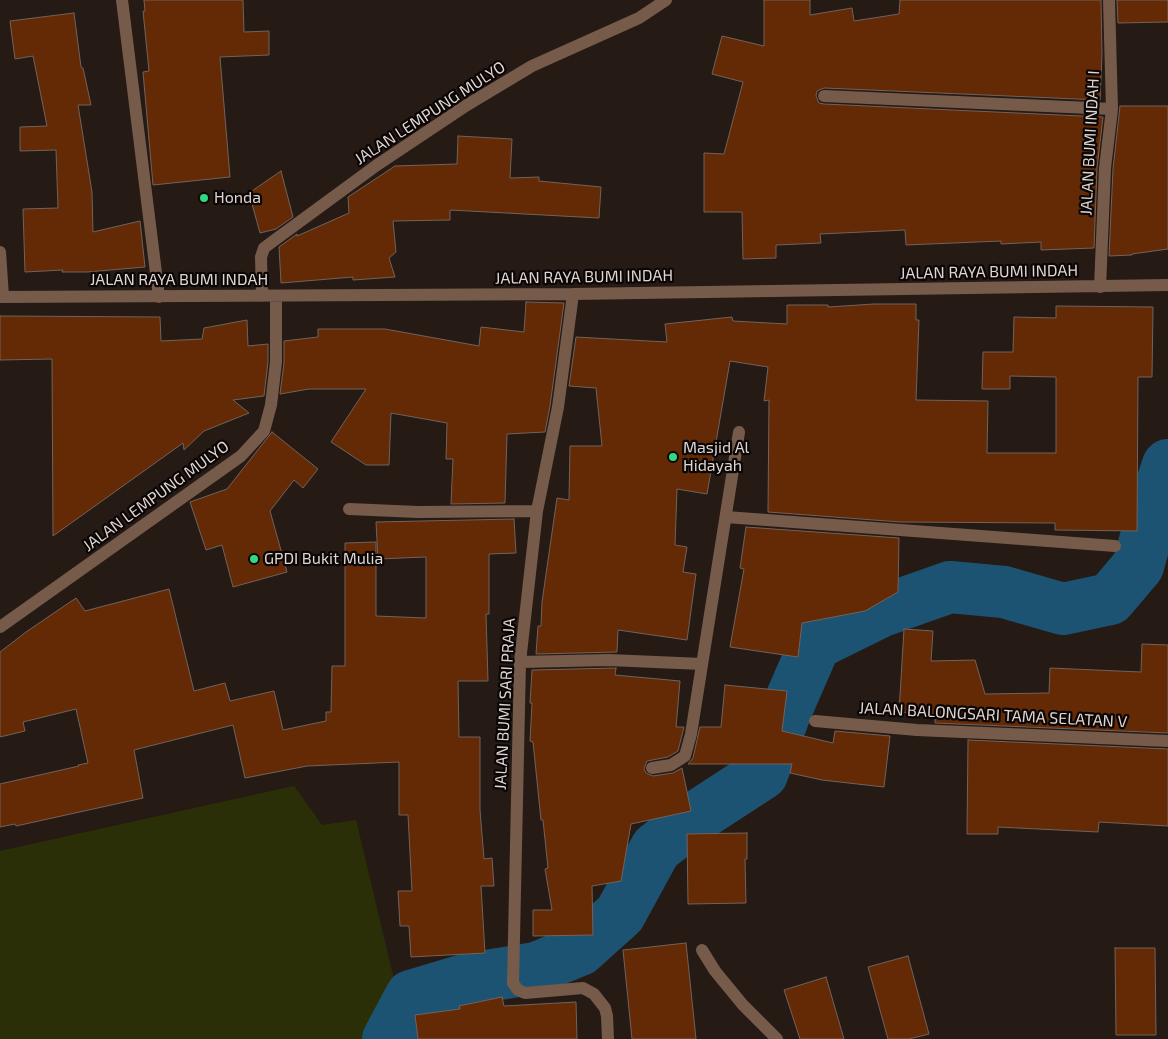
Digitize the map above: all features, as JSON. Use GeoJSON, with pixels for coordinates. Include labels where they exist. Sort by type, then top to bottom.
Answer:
{"type":"FeatureCollection","features":[{"type":"Feature","properties":{"kind":"street"},"geometry":{"type":"LineString","coordinates":[[122,0],[159,297]]}},
{"type":"Feature","properties":{"kind":"street","name":"JALAN LEMPUNG MULYO"},"geometry":{"type":"LineString","coordinates":[[262,296],[261,257],[264,248],[377,165],[468,105],[532,66],[639,18],[666,0]]}},
{"type":"Feature","properties":{"kind":"street","name":"JALAN BUMI INDAH I"},"geometry":{"type":"LineString","coordinates":[[1100,287],[1105,168],[1112,108],[1109,0]]}},
{"type":"Feature","properties":{"kind":"street"},"geometry":{"type":"LineString","coordinates":[[824,96],[1112,108]]}},
{"type":"Feature","properties":{"kind":"street"},"geometry":{"type":"LineString","coordinates":[[0,252],[1,297]]}},
{"type":"Feature","properties":{"kind":"street","name":"JALAN RAYA BUMI INDAH"},"geometry":{"type":"LineString","coordinates":[[1,297],[573,294],[1168,285]]}},
{"type":"Feature","properties":{"kind":"street","name":"JALAN BUMI SARI PRAJA"},"geometry":{"type":"LineString","coordinates":[[573,294],[558,407],[537,511],[520,662],[513,983],[518,990],[525,993],[583,988],[594,994],[605,1008],[608,1039]]}},
{"type":"Feature","properties":{"kind":"street","name":"JALAN LEMPUNG MULYO"},"geometry":{"type":"LineString","coordinates":[[0,627],[241,456],[264,431],[272,405],[276,362],[276,296]]}},
{"type":"Feature","properties":{"kind":"street"},"geometry":{"type":"LineString","coordinates":[[652,768],[671,765],[685,756],[691,734],[738,432]]}},
{"type":"Feature","properties":{"kind":"street"},"geometry":{"type":"LineString","coordinates":[[349,509],[418,512],[537,511]]}},
{"type":"Feature","properties":{"kind":"street"},"geometry":{"type":"LineString","coordinates":[[726,517],[1115,546]]}},
{"type":"Feature","properties":{"kind":"street"},"geometry":{"type":"LineString","coordinates":[[520,662],[609,660],[702,664]]}},
{"type":"Feature","properties":{"kind":"street","name":"JALAN BALONGSARI TAMA SELATAN V"},"geometry":{"type":"LineString","coordinates":[[815,721],[918,730],[1168,741]]}},
{"type":"Feature","properties":{"kind":"street"},"geometry":{"type":"LineString","coordinates":[[702,950],[715,971],[743,1005],[777,1039]]}},
{"type":"Feature","properties":{"kind":"green space"},"geometry":{"type":"Polygon","coordinates":[[[294,786],[322,825],[356,820],[396,988],[386,1008],[376,1039],[0,1039],[0,851],[294,786]]]}},
{"type":"Feature","properties":{"kind":"building"},"geometry":{"type":"Polygon","coordinates":[[[144,0],[243,0],[244,32],[269,31],[269,55],[220,57],[230,177],[153,185],[143,72],[149,71],[143,11],[145,11],[144,0]]]}},
{"type":"Feature","properties":{"kind":"building"},"geometry":{"type":"Polygon","coordinates":[[[764,0],[810,0],[810,15],[852,8],[854,21],[899,14],[900,0],[1101,0],[1102,54],[1100,100],[824,88],[817,91],[816,96],[819,103],[824,104],[1103,117],[1097,168],[1094,248],[1041,250],[1041,242],[1001,244],[1001,241],[906,245],[905,230],[820,234],[821,243],[776,245],[776,258],[743,259],[742,212],[704,212],[704,153],[724,154],[743,82],[712,74],[722,36],[764,46],[764,0]]]}},
{"type":"Feature","properties":{"kind":"building"},"geometry":{"type":"Polygon","coordinates":[[[1117,0],[1168,0],[1168,22],[1118,23],[1117,0]]]}},
{"type":"Feature","properties":{"kind":"building"},"geometry":{"type":"Polygon","coordinates":[[[74,13],[81,67],[83,68],[91,105],[78,105],[92,192],[93,232],[140,221],[145,267],[87,272],[62,272],[63,270],[25,272],[23,209],[58,208],[56,150],[20,151],[20,127],[47,126],[33,56],[15,59],[10,21],[74,13]]]}},
{"type":"Feature","properties":{"kind":"building"},"geometry":{"type":"Polygon","coordinates":[[[1120,106],[1168,106],[1168,249],[1132,255],[1109,256],[1113,169],[1120,106]]]}},
{"type":"Feature","properties":{"kind":"building"},"geometry":{"type":"Polygon","coordinates":[[[458,136],[512,139],[510,178],[539,177],[539,181],[601,187],[599,218],[450,210],[450,220],[393,221],[396,252],[389,258],[395,277],[353,280],[353,277],[281,283],[279,247],[297,234],[297,236],[349,213],[348,197],[395,166],[457,164],[458,136]]]}},
{"type":"Feature","properties":{"kind":"building"},"geometry":{"type":"Polygon","coordinates":[[[281,171],[293,217],[276,229],[260,233],[249,193],[281,171]]]}},
{"type":"Feature","properties":{"kind":"building"},"geometry":{"type":"Polygon","coordinates":[[[526,302],[564,303],[545,432],[507,434],[505,503],[451,504],[453,459],[446,459],[447,423],[391,413],[389,465],[366,465],[331,442],[366,389],[309,389],[280,394],[284,363],[284,341],[318,337],[318,329],[385,329],[479,346],[481,327],[524,332],[526,302]]]}},
{"type":"Feature","properties":{"kind":"building"},"geometry":{"type":"Polygon","coordinates":[[[916,304],[916,320],[919,320],[916,400],[988,401],[987,453],[1056,453],[1056,377],[1010,376],[1010,389],[982,389],[983,352],[1013,352],[1014,317],[1056,318],[1056,306],[1153,307],[1152,377],[1138,377],[1137,531],[1055,530],[1055,523],[900,522],[768,512],[769,400],[764,401],[768,367],[730,361],[707,494],[677,489],[675,545],[687,547],[683,572],[696,574],[687,640],[618,630],[617,652],[536,654],[538,626],[541,626],[542,602],[557,498],[569,500],[570,446],[602,446],[596,388],[569,386],[576,337],[667,342],[665,324],[732,317],[733,321],[787,324],[787,305],[828,305],[828,307],[916,304]]]}},
{"type":"Feature","properties":{"kind":"building"},"geometry":{"type":"Polygon","coordinates":[[[0,316],[160,317],[161,341],[202,339],[204,328],[247,320],[248,346],[268,344],[264,396],[233,400],[249,413],[204,431],[184,450],[183,443],[53,536],[52,359],[0,360],[0,316]]]}},
{"type":"Feature","properties":{"kind":"building"},"geometry":{"type":"Polygon","coordinates":[[[272,432],[318,469],[303,488],[294,480],[270,511],[287,572],[233,587],[222,545],[206,550],[190,502],[227,489],[272,432]]]}},
{"type":"Feature","properties":{"kind":"building"},"geometry":{"type":"Polygon","coordinates":[[[514,519],[516,553],[489,554],[489,614],[486,614],[488,681],[458,681],[459,737],[480,737],[480,810],[484,859],[492,858],[494,886],[481,886],[485,953],[411,957],[409,926],[400,926],[398,891],[412,891],[408,815],[399,815],[399,762],[307,766],[245,778],[233,725],[134,750],[143,798],[16,826],[15,824],[0,827],[0,784],[88,763],[76,709],[23,722],[25,731],[0,737],[0,652],[76,598],[85,611],[169,589],[194,691],[225,683],[230,701],[274,691],[283,730],[326,721],[326,712],[331,712],[332,666],[345,666],[345,543],[376,542],[376,616],[426,618],[426,557],[378,559],[376,522],[514,519]]]}},
{"type":"Feature","properties":{"kind":"building"},"geometry":{"type":"Polygon","coordinates":[[[746,527],[899,538],[898,592],[865,611],[802,623],[798,657],[730,647],[744,569],[740,568],[746,527]]]}},
{"type":"Feature","properties":{"kind":"building"},"geometry":{"type":"Polygon","coordinates":[[[904,629],[933,631],[931,661],[975,660],[985,694],[1049,693],[1050,668],[1141,672],[1142,644],[1168,645],[1168,733],[935,723],[935,714],[899,712],[904,629]]]}},
{"type":"Feature","properties":{"kind":"building"},"geometry":{"type":"Polygon","coordinates":[[[616,668],[615,675],[680,681],[676,727],[684,727],[678,751],[668,757],[647,761],[644,769],[646,773],[653,776],[673,773],[682,768],[691,811],[631,824],[621,881],[592,886],[593,935],[533,936],[533,910],[552,910],[545,869],[548,868],[533,742],[530,741],[532,670],[616,668]]]}},
{"type":"Feature","properties":{"kind":"building"},"geometry":{"type":"Polygon","coordinates":[[[725,685],[787,691],[782,731],[833,743],[835,731],[890,736],[884,787],[822,780],[790,773],[792,764],[688,764],[693,758],[700,727],[721,727],[725,685]]]}},
{"type":"Feature","properties":{"kind":"building"},"geometry":{"type":"Polygon","coordinates":[[[968,740],[1168,749],[1168,826],[1099,822],[1098,832],[998,827],[998,834],[967,834],[968,740]]]}},
{"type":"Feature","properties":{"kind":"building"},"geometry":{"type":"Polygon","coordinates":[[[747,833],[747,859],[745,859],[746,903],[688,904],[687,834],[747,833]]]}},
{"type":"Feature","properties":{"kind":"building"},"geometry":{"type":"Polygon","coordinates":[[[686,943],[696,1039],[632,1039],[623,950],[686,943]]]}},
{"type":"Feature","properties":{"kind":"building"},"geometry":{"type":"Polygon","coordinates":[[[1115,948],[1155,948],[1156,1035],[1116,1035],[1115,948]]]}},
{"type":"Feature","properties":{"kind":"building"},"geometry":{"type":"Polygon","coordinates":[[[908,956],[929,1034],[909,1039],[888,1039],[868,967],[908,956]]]}},
{"type":"Feature","properties":{"kind":"building"},"geometry":{"type":"Polygon","coordinates":[[[826,977],[844,1039],[800,1039],[784,990],[826,977]]]}},
{"type":"Feature","properties":{"kind":"building"},"geometry":{"type":"Polygon","coordinates":[[[502,997],[504,1006],[576,1002],[577,1039],[418,1039],[415,1015],[460,1009],[459,1006],[502,997]]]}},
{"type":"Feature","properties":{"kind":"waterway"},"geometry":{"type":"LineString","coordinates":[[388,1039],[411,996],[468,979],[536,968],[580,950],[620,914],[656,848],[699,815],[762,774],[785,713],[815,644],[882,611],[950,587],[1004,592],[1063,609],[1110,599],[1138,566],[1168,465]]}},
{"type":"Feature","properties":{"kind":"place","name":"Honda"},"geometry":{"type":"Point","coordinates":[204,198]}},
{"type":"Feature","properties":{"kind":"place","name":"Masjid Al Hidayah"},"geometry":{"type":"Point","coordinates":[673,457]}},
{"type":"Feature","properties":{"kind":"place","name":"GPDI Bukit Mulia"},"geometry":{"type":"Point","coordinates":[254,559]}}]}
